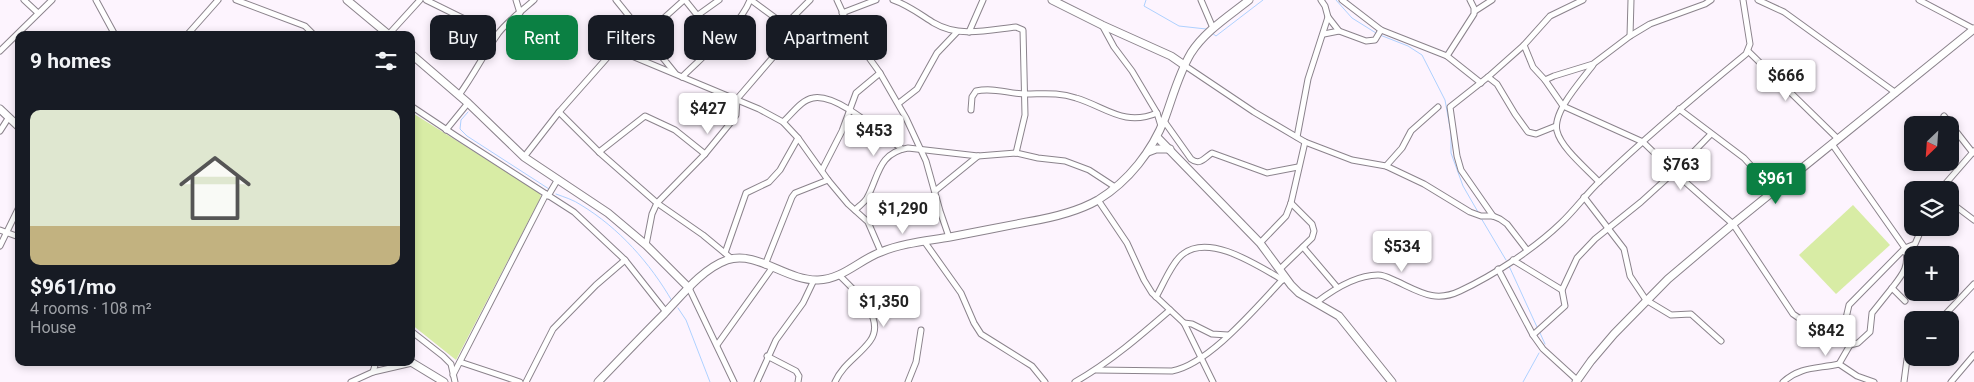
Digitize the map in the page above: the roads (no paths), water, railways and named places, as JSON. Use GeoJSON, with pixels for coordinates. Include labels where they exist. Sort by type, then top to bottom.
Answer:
{"type":"FeatureCollection","features":[{"type":"Feature","properties":{"kind":"street"},"geometry":{"type":"LineString","coordinates":[[24,0],[38,13]]}},
{"type":"Feature","properties":{"kind":"street"},"geometry":{"type":"LineString","coordinates":[[17,31],[52,0]]}},
{"type":"Feature","properties":{"kind":"street"},"geometry":{"type":"LineString","coordinates":[[96,0],[113,31]]}},
{"type":"Feature","properties":{"kind":"street"},"geometry":{"type":"LineString","coordinates":[[191,31],[218,0]]}},
{"type":"Feature","properties":{"kind":"street"},"geometry":{"type":"LineString","coordinates":[[236,0],[305,26],[310,31]]}},
{"type":"Feature","properties":{"kind":"street"},"geometry":{"type":"LineString","coordinates":[[347,0],[384,31]]}},
{"type":"Feature","properties":{"kind":"street"},"geometry":{"type":"LineString","coordinates":[[393,31],[420,0]]}},
{"type":"Feature","properties":{"kind":"street"},"geometry":{"type":"LineString","coordinates":[[426,0],[497,35]]}},
{"type":"Feature","properties":{"kind":"street"},"geometry":{"type":"LineString","coordinates":[[516,0],[520,13]]}},
{"type":"Feature","properties":{"kind":"street"},"geometry":{"type":"LineString","coordinates":[[459,95],[478,69],[497,35],[512,18],[534,0]]}},
{"type":"Feature","properties":{"kind":"street"},"geometry":{"type":"LineString","coordinates":[[668,15],[685,0],[698,15],[719,0]]}},
{"type":"Feature","properties":{"kind":"street"},"geometry":{"type":"LineString","coordinates":[[742,15],[751,0],[772,15]]}},
{"type":"Feature","properties":{"kind":"street"},"geometry":{"type":"LineString","coordinates":[[796,15],[810,0]]}},
{"type":"Feature","properties":{"kind":"street"},"geometry":{"type":"LineString","coordinates":[[837,0],[842,13],[876,0]]}},
{"type":"Feature","properties":{"kind":"street"},"geometry":{"type":"LineString","coordinates":[[893,0],[912,9],[935,24],[957,32],[1016,27],[1023,30],[1025,115],[1016,154]]}},
{"type":"Feature","properties":{"kind":"street"},"geometry":{"type":"LineString","coordinates":[[969,32],[983,0]]}},
{"type":"Feature","properties":{"kind":"street"},"geometry":{"type":"LineString","coordinates":[[1052,0],[1171,56],[1254,112],[1305,142],[1352,160],[1386,166],[1424,184],[1470,212],[1481,216],[1493,216]]}},
{"type":"Feature","properties":{"kind":"street"},"geometry":{"type":"LineString","coordinates":[[1201,0],[1213,28]]}},
{"type":"Feature","properties":{"kind":"street"},"geometry":{"type":"LineString","coordinates":[[598,382],[689,288],[716,265],[732,259],[752,259],[796,278],[814,280],[839,275],[881,252],[924,241],[1041,220],[1098,200],[1140,163],[1158,137],[1184,65],[1200,42],[1213,28],[1249,0]]}},
{"type":"Feature","properties":{"kind":"street"},"geometry":{"type":"LineString","coordinates":[[1321,0],[1328,17],[1339,32]]}},
{"type":"Feature","properties":{"kind":"street"},"geometry":{"type":"LineString","coordinates":[[1342,0],[1381,30],[1447,56],[1481,83]]}},
{"type":"Feature","properties":{"kind":"street"},"geometry":{"type":"LineString","coordinates":[[1470,0],[1475,11]]}},
{"type":"Feature","properties":{"kind":"street"},"geometry":{"type":"LineString","coordinates":[[1447,56],[1475,11],[1492,0]]}},
{"type":"Feature","properties":{"kind":"street"},"geometry":{"type":"LineString","coordinates":[[1527,250],[1507,224],[1493,216],[1461,170],[1449,110],[1452,104],[1488,78],[1524,45],[1550,16],[1583,0]]}},
{"type":"Feature","properties":{"kind":"street"},"geometry":{"type":"LineString","coordinates":[[1630,36],[1632,0]]}},
{"type":"Feature","properties":{"kind":"street"},"geometry":{"type":"LineString","coordinates":[[1599,182],[1563,144],[1557,133],[1556,126],[1563,106],[1593,64],[1630,36],[1650,24],[1705,4],[1710,0]]}},
{"type":"Feature","properties":{"kind":"street"},"geometry":{"type":"LineString","coordinates":[[1317,302],[1337,287],[1379,275],[1390,278],[1426,295],[1442,297],[1462,290],[1513,260],[1561,223],[1599,182],[1679,109],[1748,51],[1750,44],[1743,0]]}},
{"type":"Feature","properties":{"kind":"street"},"geometry":{"type":"LineString","coordinates":[[1758,0],[1767,2],[1784,12],[1896,94]]}},
{"type":"Feature","properties":{"kind":"street"},"geometry":{"type":"LineString","coordinates":[[1498,269],[1536,332],[1543,349],[1577,381],[1597,354],[1646,300],[1668,279],[1974,29],[1920,0]]}},
{"type":"Feature","properties":{"kind":"street"},"geometry":{"type":"LineString","coordinates":[[619,1],[630,15]]}},
{"type":"Feature","properties":{"kind":"street"},"geometry":{"type":"LineString","coordinates":[[1297,137],[1308,79],[1328,17]]}},
{"type":"Feature","properties":{"kind":"street"},"geometry":{"type":"LineString","coordinates":[[1102,25],[1111,42],[1138,79],[1163,124],[1191,159],[1201,162],[1212,153],[1267,173],[1298,167]]}},
{"type":"Feature","properties":{"kind":"street"},"geometry":{"type":"LineString","coordinates":[[1324,34],[1339,32],[1366,41],[1375,40],[1381,30]]}},
{"type":"Feature","properties":{"kind":"street"},"geometry":{"type":"LineString","coordinates":[[899,103],[917,89],[937,53],[957,32]]}},
{"type":"Feature","properties":{"kind":"street"},"geometry":{"type":"LineString","coordinates":[[0,51],[2,44],[15,33]]}},
{"type":"Feature","properties":{"kind":"street"},"geometry":{"type":"LineString","coordinates":[[1524,45],[1533,67],[1545,80],[1563,106],[1643,142],[1733,224],[1793,314],[1815,328],[1850,345],[1858,343],[1868,334],[1871,328],[1872,313],[1904,271]]}},
{"type":"Feature","properties":{"kind":"street"},"geometry":{"type":"LineString","coordinates":[[1748,51],[1838,139]]}},
{"type":"Feature","properties":{"kind":"street"},"geometry":{"type":"LineString","coordinates":[[415,57],[468,103],[524,156],[608,213],[646,245],[689,288],[734,382]]}},
{"type":"Feature","properties":{"kind":"street"},"geometry":{"type":"LineString","coordinates":[[524,156],[559,112],[605,60]]}},
{"type":"Feature","properties":{"kind":"street"},"geometry":{"type":"LineString","coordinates":[[641,60],[737,99],[783,122],[798,138],[828,180],[868,222],[881,252]]}},
{"type":"Feature","properties":{"kind":"street"},"geometry":{"type":"LineString","coordinates":[[664,60],[675,74]]}},
{"type":"Feature","properties":{"kind":"street"},"geometry":{"type":"LineString","coordinates":[[682,77],[699,60]]}},
{"type":"Feature","properties":{"kind":"street"},"geometry":{"type":"LineString","coordinates":[[646,245],[656,202],[705,154],[736,115],[737,99],[771,60]]}},
{"type":"Feature","properties":{"kind":"street"},"geometry":{"type":"LineString","coordinates":[[871,60],[899,103],[926,162],[940,211],[950,237]]}},
{"type":"Feature","properties":{"kind":"street"},"geometry":{"type":"LineString","coordinates":[[1545,80],[1593,64]]}},
{"type":"Feature","properties":{"kind":"street"},"geometry":{"type":"LineString","coordinates":[[822,170],[851,110],[856,93],[880,72]]}},
{"type":"Feature","properties":{"kind":"street"},"geometry":{"type":"LineString","coordinates":[[1488,78],[1497,84],[1528,132],[1536,134],[1556,126]]}},
{"type":"Feature","properties":{"kind":"street"},"geometry":{"type":"LineString","coordinates":[[971,110],[972,97],[976,91],[1002,90],[1025,94],[1041,92],[1076,98],[1134,119],[1157,113]]}},
{"type":"Feature","properties":{"kind":"street"},"geometry":{"type":"LineString","coordinates":[[783,122],[805,101],[821,97],[851,110],[902,150]]}},
{"type":"Feature","properties":{"kind":"street"},"geometry":{"type":"LineString","coordinates":[[446,130],[468,103]]}},
{"type":"Feature","properties":{"kind":"street"},"geometry":{"type":"LineString","coordinates":[[1386,166],[1402,148],[1411,131],[1438,106]]}},
{"type":"Feature","properties":{"kind":"street"},"geometry":{"type":"LineString","coordinates":[[0,109],[15,123]]}},
{"type":"Feature","properties":{"kind":"street"},"geometry":{"type":"LineString","coordinates":[[415,109],[574,212],[625,260],[666,312]]}},
{"type":"Feature","properties":{"kind":"street"},"geometry":{"type":"LineString","coordinates":[[1679,109],[1744,158],[1775,192]]}},
{"type":"Feature","properties":{"kind":"street"},"geometry":{"type":"LineString","coordinates":[[559,112],[599,152],[656,202],[703,235],[732,259]]}},
{"type":"Feature","properties":{"kind":"street"},"geometry":{"type":"LineString","coordinates":[[599,152],[645,116],[675,130],[705,154]]}},
{"type":"Feature","properties":{"kind":"street"},"geometry":{"type":"LineString","coordinates":[[0,131],[9,118]]}},
{"type":"Feature","properties":{"kind":"street"},"geometry":{"type":"LineString","coordinates":[[1536,332],[1565,306],[1562,290],[1577,258],[1674,172],[1711,134]]}},
{"type":"Feature","properties":{"kind":"street"},"geometry":{"type":"LineString","coordinates":[[1948,181],[1973,152],[1959,135]]}},
{"type":"Feature","properties":{"kind":"street"},"geometry":{"type":"LineString","coordinates":[[1158,137],[1260,242],[1280,269],[1284,279]]}},
{"type":"Feature","properties":{"kind":"street"},"geometry":{"type":"LineString","coordinates":[[725,253],[746,194],[769,182],[780,170],[798,138]]}},
{"type":"Feature","properties":{"kind":"street"},"geometry":{"type":"LineString","coordinates":[[1260,242],[1286,216],[1291,203],[1305,142]]}},
{"type":"Feature","properties":{"kind":"street"},"geometry":{"type":"LineString","coordinates":[[1832,144],[1904,248],[1850,305],[1846,318],[1850,345],[1840,364]]}},
{"type":"Feature","properties":{"kind":"street"},"geometry":{"type":"LineString","coordinates":[[1148,152],[1156,149],[1170,149]]}},
{"type":"Feature","properties":{"kind":"street"},"geometry":{"type":"LineString","coordinates":[[855,210],[867,198],[887,157],[902,150],[978,156],[1016,154],[1065,161],[1090,170],[1115,187]]}},
{"type":"Feature","properties":{"kind":"street"},"geometry":{"type":"LineString","coordinates":[[935,192],[978,156]]}},
{"type":"Feature","properties":{"kind":"street"},"geometry":{"type":"LineString","coordinates":[[453,375],[547,195],[558,179]]}},
{"type":"Feature","properties":{"kind":"street"},"geometry":{"type":"LineString","coordinates":[[717,345],[769,266],[792,197],[795,193],[828,180]]}},
{"type":"Feature","properties":{"kind":"street"},"geometry":{"type":"LineString","coordinates":[[1584,197],[1624,249],[1630,276],[1646,300],[1671,315],[1691,314],[1722,341]]}},
{"type":"Feature","properties":{"kind":"street"},"geometry":{"type":"LineString","coordinates":[[1098,200],[1120,230],[1144,280],[1156,297],[1184,323],[1213,382]]}},
{"type":"Feature","properties":{"kind":"street"},"geometry":{"type":"LineString","coordinates":[[1280,269],[1312,238],[1314,228],[1291,203]]}},
{"type":"Feature","properties":{"kind":"street"},"geometry":{"type":"LineString","coordinates":[[1959,209],[1974,220]]}},
{"type":"Feature","properties":{"kind":"street"},"geometry":{"type":"LineString","coordinates":[[0,246],[15,216]]}},
{"type":"Feature","properties":{"kind":"street"},"geometry":{"type":"LineString","coordinates":[[0,230],[15,236]]}},
{"type":"Feature","properties":{"kind":"street"},"geometry":{"type":"LineString","coordinates":[[1910,246],[1915,244],[1918,236]]}},
{"type":"Feature","properties":{"kind":"street"},"geometry":{"type":"LineString","coordinates":[[924,241],[961,293],[981,334],[1032,366],[1045,382]]}},
{"type":"Feature","properties":{"kind":"street"},"geometry":{"type":"LineString","coordinates":[[1156,297],[1182,254],[1199,248],[1211,247],[1225,251],[1284,279],[1299,293],[1339,316],[1388,381]]}},
{"type":"Feature","properties":{"kind":"street"},"geometry":{"type":"LineString","coordinates":[[1303,247],[1337,287]]}},
{"type":"Feature","properties":{"kind":"street"},"geometry":{"type":"LineString","coordinates":[[526,382],[553,329],[596,284],[625,260]]}},
{"type":"Feature","properties":{"kind":"street"},"geometry":{"type":"LineString","coordinates":[[1513,260],[1562,290]]}},
{"type":"Feature","properties":{"kind":"street"},"geometry":{"type":"LineString","coordinates":[[835,382],[844,367],[870,340],[874,329],[870,310],[865,301],[839,275]]}},
{"type":"Feature","properties":{"kind":"street"},"geometry":{"type":"LineString","coordinates":[[1096,370],[1179,370],[1202,358],[1228,336],[1284,279]]}},
{"type":"Feature","properties":{"kind":"street"},"geometry":{"type":"LineString","coordinates":[[757,382],[767,356],[776,340],[803,303],[814,280]]}},
{"type":"Feature","properties":{"kind":"street"},"geometry":{"type":"LineString","coordinates":[[1948,311],[1974,284]]}},
{"type":"Feature","properties":{"kind":"street"},"geometry":{"type":"LineString","coordinates":[[1892,288],[1904,300]]}},
{"type":"Feature","properties":{"kind":"street"},"geometry":{"type":"LineString","coordinates":[[1075,382],[1096,370],[1133,342],[1170,310]]}},
{"type":"Feature","properties":{"kind":"street"},"geometry":{"type":"LineString","coordinates":[[1184,323],[1192,324],[1212,334],[1228,336]]}},
{"type":"Feature","properties":{"kind":"street"},"geometry":{"type":"LineString","coordinates":[[908,382],[916,362],[921,330]]}},
{"type":"Feature","properties":{"kind":"street"},"geometry":{"type":"LineString","coordinates":[[415,334],[451,364],[455,382]]}},
{"type":"Feature","properties":{"kind":"street"},"geometry":{"type":"LineString","coordinates":[[1951,382],[1974,355]]}},
{"type":"Feature","properties":{"kind":"street"},"geometry":{"type":"LineString","coordinates":[[767,356],[796,372],[799,376],[798,382]]}},
{"type":"Feature","properties":{"kind":"street"},"geometry":{"type":"LineString","coordinates":[[460,362],[520,382]]}},
{"type":"Feature","properties":{"kind":"street"},"geometry":{"type":"LineString","coordinates":[[1783,382],[1793,374],[1803,370],[1840,364],[1857,376],[1874,382]]}},
{"type":"Feature","properties":{"kind":"street"},"geometry":{"type":"LineString","coordinates":[[415,365],[444,382]]}},
{"type":"Feature","properties":{"kind":"street"},"geometry":{"type":"LineString","coordinates":[[373,372],[375,366]]}},
{"type":"Feature","properties":{"kind":"street"},"geometry":{"type":"LineString","coordinates":[[352,382],[373,372],[398,366]]}},
{"type":"Feature","properties":{"kind":"street"},"geometry":{"type":"LineString","coordinates":[[1904,382],[1907,366]]}},
{"type":"Feature","properties":{"kind":"waterway"},"geometry":{"type":"LineString","coordinates":[[1146,0],[1144,6],[1179,26],[1206,29]]}},
{"type":"Feature","properties":{"kind":"waterway"},"geometry":{"type":"LineString","coordinates":[[1212,33],[1216,36],[1263,0]]}},
{"type":"Feature","properties":{"kind":"waterway"},"geometry":{"type":"LineString","coordinates":[[1336,0],[1352,18],[1376,33]]}},
{"type":"Feature","properties":{"kind":"waterway"},"geometry":{"type":"LineString","coordinates":[[1380,35],[1408,46],[1422,55],[1445,100],[1451,133],[1451,153],[1463,186],[1478,212]]}},
{"type":"Feature","properties":{"kind":"waterway"},"geometry":{"type":"LineString","coordinates":[[468,112],[461,120],[460,129],[467,136],[549,189]]}},
{"type":"Feature","properties":{"kind":"waterway"},"geometry":{"type":"LineString","coordinates":[[556,194],[578,203],[621,235],[644,260],[672,301]]}},
{"type":"Feature","properties":{"kind":"waterway"},"geometry":{"type":"LineString","coordinates":[[1481,218],[1506,260]]}},
{"type":"Feature","properties":{"kind":"waterway"},"geometry":{"type":"LineString","coordinates":[[1509,266],[1537,327]]}},
{"type":"Feature","properties":{"kind":"waterway"},"geometry":{"type":"LineString","coordinates":[[678,308],[686,320],[710,382]]}},
{"type":"Feature","properties":{"kind":"waterway"},"geometry":{"type":"LineString","coordinates":[[1540,333],[1545,344]]}},
{"type":"Feature","properties":{"kind":"waterway"},"geometry":{"type":"LineString","coordinates":[[1523,382],[1539,353]]}}]}
